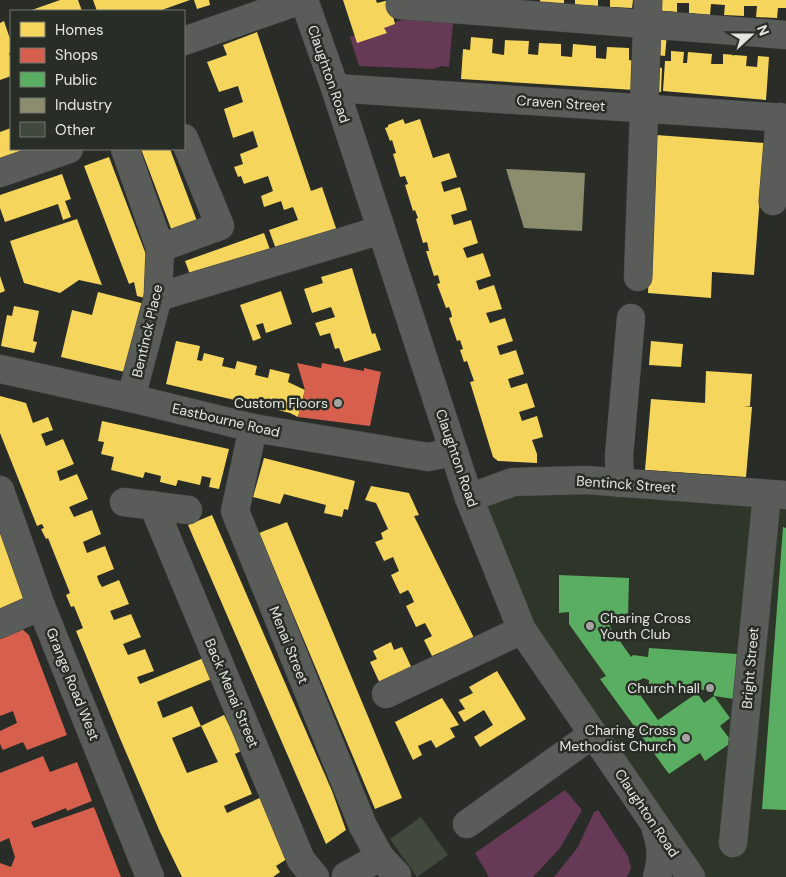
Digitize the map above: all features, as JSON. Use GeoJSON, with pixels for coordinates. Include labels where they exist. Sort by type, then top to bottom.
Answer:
{"type":"FeatureCollection","features":[{"type":"Feature","properties":{"kind":"street"},"geometry":{"type":"LineString","coordinates":[[185,41],[302,0]]}},
{"type":"Feature","properties":{"kind":"street","name":"Claughton Road"},"geometry":{"type":"LineString","coordinates":[[302,0],[335,88],[469,498],[522,630],[691,877]]}},
{"type":"Feature","properties":{"kind":"street"},"geometry":{"type":"LineString","coordinates":[[401,0],[400,5],[647,12],[786,34]]}},
{"type":"Feature","properties":{"kind":"street"},"geometry":{"type":"LineString","coordinates":[[638,277],[647,12]]}},
{"type":"Feature","properties":{"kind":"street","name":"Craven Street"},"geometry":{"type":"LineString","coordinates":[[335,88],[783,118]]}},
{"type":"Feature","properties":{"kind":"street"},"geometry":{"type":"LineString","coordinates":[[773,201],[783,118]]}},
{"type":"Feature","properties":{"kind":"street"},"geometry":{"type":"LineString","coordinates":[[160,248],[220,226],[185,140]]}},
{"type":"Feature","properties":{"kind":"street"},"geometry":{"type":"LineString","coordinates":[[0,173],[66,150]]}},
{"type":"Feature","properties":{"kind":"street","name":"Bentinck Place"},"geometry":{"type":"LineString","coordinates":[[125,150],[160,248],[158,297],[131,398]]}},
{"type":"Feature","properties":{"kind":"street"},"geometry":{"type":"LineString","coordinates":[[158,297],[381,230]]}},
{"type":"Feature","properties":{"kind":"street"},"geometry":{"type":"LineString","coordinates":[[620,483],[619,456],[631,318]]}},
{"type":"Feature","properties":{"kind":"street","name":"Eastbourne Road"},"geometry":{"type":"LineString","coordinates":[[0,370],[131,398],[253,428],[428,457],[454,452]]}},
{"type":"Feature","properties":{"kind":"street","name":"Menai Street"},"geometry":{"type":"LineString","coordinates":[[253,428],[235,511],[362,826],[388,866],[346,876]]}},
{"type":"Feature","properties":{"kind":"street","name":"Bentinck Street"},"geometry":{"type":"LineString","coordinates":[[469,498],[513,482],[586,480],[776,495]]}},
{"type":"Feature","properties":{"kind":"street","name":"Grange Road West"},"geometry":{"type":"LineString","coordinates":[[0,490],[42,606],[150,877]]}},
{"type":"Feature","properties":{"kind":"street","name":"Bright Street"},"geometry":{"type":"LineString","coordinates":[[733,843],[776,495]]}},
{"type":"Feature","properties":{"kind":"street"},"geometry":{"type":"LineString","coordinates":[[124,502],[188,510]]}},
{"type":"Feature","properties":{"kind":"street","name":"Back Menai Street"},"geometry":{"type":"LineString","coordinates":[[153,505],[301,860],[315,877]]}},
{"type":"Feature","properties":{"kind":"street"},"geometry":{"type":"LineString","coordinates":[[0,624],[42,606]]}},
{"type":"Feature","properties":{"kind":"street"},"geometry":{"type":"LineString","coordinates":[[386,694],[522,630]]}},
{"type":"Feature","properties":{"kind":"street"},"geometry":{"type":"LineString","coordinates":[[467,824],[593,734]]}},
{"type":"Feature","properties":{"kind":"street"},"geometry":{"type":"LineString","coordinates":[[654,825],[661,845],[661,863],[657,877]]}},
{"type":"Feature","properties":{"kind":"shaded area"},"geometry":{"type":"Polygon","coordinates":[[[454,13],[449,67],[441,66],[434,69],[359,66],[350,37],[414,16],[454,13]]]}},
{"type":"Feature","properties":{"kind":"shaded area"},"geometry":{"type":"Polygon","coordinates":[[[513,482],[786,488],[786,877],[691,877],[570,700],[469,498],[513,482]]]}},
{"type":"Feature","properties":{"kind":"shaded area"},"geometry":{"type":"Polygon","coordinates":[[[565,790],[582,810],[560,848],[533,877],[489,877],[475,853],[565,790]]]}},
{"type":"Feature","properties":{"kind":"shaded area"},"geometry":{"type":"Polygon","coordinates":[[[598,810],[628,856],[631,868],[627,877],[554,877],[578,847],[594,812],[598,810]]]}},
{"type":"Feature","properties":{"kind":"building: Homes"},"geometry":{"type":"Polygon","coordinates":[[[60,0],[78,0],[82,10],[32,10],[60,0]]]}},
{"type":"Feature","properties":{"kind":"building: Homes"},"geometry":{"type":"Polygon","coordinates":[[[93,0],[190,0],[162,10],[97,10],[93,0]]]}},
{"type":"Feature","properties":{"kind":"building: Homes"},"geometry":{"type":"Polygon","coordinates":[[[194,0],[209,0],[210,5],[197,9],[194,0]]]}},
{"type":"Feature","properties":{"kind":"building: Homes"},"geometry":{"type":"Polygon","coordinates":[[[343,0],[376,0],[377,3],[389,0],[395,24],[384,28],[387,33],[357,43],[343,0]]]}},
{"type":"Feature","properties":{"kind":"building: Homes"},"geometry":{"type":"Polygon","coordinates":[[[540,0],[564,0],[564,4],[540,3],[540,0]]]}},
{"type":"Feature","properties":{"kind":"building: Homes"},"geometry":{"type":"Polygon","coordinates":[[[575,0],[598,0],[598,6],[575,5],[575,0]]]}},
{"type":"Feature","properties":{"kind":"building: Homes"},"geometry":{"type":"Polygon","coordinates":[[[610,0],[633,0],[632,8],[610,7],[610,0]]]}},
{"type":"Feature","properties":{"kind":"building: Homes"},"geometry":{"type":"Polygon","coordinates":[[[652,0],[786,0],[786,8],[778,8],[777,18],[756,17],[757,6],[744,6],[744,16],[724,15],[725,5],[711,4],[710,15],[689,13],[689,3],[677,3],[677,12],[651,10],[652,0]]]}},
{"type":"Feature","properties":{"kind":"building: Homes"},"geometry":{"type":"Polygon","coordinates":[[[4,21],[10,39],[10,76],[0,80],[0,23],[4,21]]]}},
{"type":"Feature","properties":{"kind":"building: Homes"},"geometry":{"type":"Polygon","coordinates":[[[257,32],[311,191],[322,187],[339,237],[276,249],[269,230],[298,220],[293,207],[284,210],[281,201],[264,207],[261,196],[273,191],[268,176],[244,184],[241,176],[238,177],[234,167],[243,164],[240,154],[258,147],[253,131],[233,138],[224,109],[243,102],[238,86],[219,92],[207,62],[227,55],[223,45],[257,32]]]}},
{"type":"Feature","properties":{"kind":"building: Homes"},"geometry":{"type":"Polygon","coordinates":[[[650,32],[667,34],[665,56],[649,54],[650,32]]]}},
{"type":"Feature","properties":{"kind":"building: Homes"},"geometry":{"type":"Polygon","coordinates":[[[471,37],[493,39],[492,53],[504,55],[505,40],[529,41],[528,54],[538,55],[539,43],[561,44],[561,56],[572,57],[573,44],[596,46],[596,58],[606,59],[607,47],[629,48],[629,60],[635,61],[634,90],[461,79],[463,49],[470,50],[471,37]]]}},
{"type":"Feature","properties":{"kind":"building: Homes"},"geometry":{"type":"Polygon","coordinates":[[[671,51],[684,52],[683,63],[687,63],[688,52],[712,54],[711,64],[723,64],[723,54],[747,56],[746,66],[757,67],[758,56],[769,57],[766,100],[663,91],[665,61],[671,61],[671,51]]]}},
{"type":"Feature","properties":{"kind":"building: Homes"},"geometry":{"type":"Polygon","coordinates":[[[657,67],[662,68],[661,92],[647,91],[657,67]]]}},
{"type":"Feature","properties":{"kind":"building: Homes"},"geometry":{"type":"Polygon","coordinates":[[[403,119],[405,124],[420,119],[433,158],[449,153],[457,177],[441,182],[444,192],[460,187],[467,210],[451,215],[454,225],[471,220],[478,243],[463,248],[467,258],[483,253],[491,276],[476,281],[479,290],[494,285],[502,309],[486,313],[490,323],[505,318],[513,341],[497,346],[500,355],[516,350],[524,374],[508,379],[511,388],[527,383],[535,407],[519,412],[522,421],[537,416],[543,437],[532,440],[537,454],[537,463],[498,461],[493,457],[470,382],[474,381],[467,361],[464,362],[460,350],[463,349],[460,340],[457,341],[449,318],[452,317],[451,312],[449,307],[446,308],[437,284],[440,283],[438,275],[434,276],[426,251],[429,251],[427,242],[423,243],[416,219],[418,218],[415,210],[413,211],[405,185],[408,184],[405,176],[400,177],[393,154],[396,153],[392,140],[390,141],[385,128],[403,119]]]}},
{"type":"Feature","properties":{"kind":"building: Homes"},"geometry":{"type":"Polygon","coordinates":[[[10,128],[10,150],[31,150],[0,161],[0,132],[10,128]]]}},
{"type":"Feature","properties":{"kind":"building: Homes"},"geometry":{"type":"Polygon","coordinates":[[[656,135],[764,143],[754,275],[712,272],[711,298],[648,293],[656,135]]]}},
{"type":"Feature","properties":{"kind":"building: Homes"},"geometry":{"type":"Polygon","coordinates":[[[141,150],[170,150],[200,229],[175,239],[141,150]]]}},
{"type":"Feature","properties":{"kind":"building: Homes"},"geometry":{"type":"Polygon","coordinates":[[[109,157],[156,281],[149,299],[137,296],[134,282],[129,284],[84,166],[109,157]]]}},
{"type":"Feature","properties":{"kind":"building: Homes"},"geometry":{"type":"Polygon","coordinates":[[[62,174],[71,199],[65,201],[71,217],[63,220],[58,204],[5,222],[0,208],[0,195],[62,174]]]}},
{"type":"Feature","properties":{"kind":"building: Homes"},"geometry":{"type":"Polygon","coordinates":[[[77,219],[102,285],[79,280],[60,293],[24,283],[10,241],[77,219]]]}},
{"type":"Feature","properties":{"kind":"building: Homes"},"geometry":{"type":"Polygon","coordinates":[[[264,233],[273,258],[194,285],[185,261],[264,233]]]}},
{"type":"Feature","properties":{"kind":"building: Homes"},"geometry":{"type":"Polygon","coordinates":[[[352,268],[372,334],[375,333],[381,350],[344,362],[339,348],[335,349],[330,333],[320,336],[315,323],[335,317],[331,307],[312,313],[304,289],[323,283],[321,277],[352,268]]]}},
{"type":"Feature","properties":{"kind":"building: Homes"},"geometry":{"type":"Polygon","coordinates":[[[0,276],[5,291],[0,293],[0,276]]]}},
{"type":"Feature","properties":{"kind":"building: Homes"},"geometry":{"type":"Polygon","coordinates":[[[281,291],[292,324],[266,333],[263,323],[256,325],[261,338],[253,341],[240,305],[281,291]]]}},
{"type":"Feature","properties":{"kind":"building: Homes"},"geometry":{"type":"Polygon","coordinates":[[[98,292],[145,304],[129,373],[61,357],[72,310],[92,315],[98,292]]]}},
{"type":"Feature","properties":{"kind":"building: Homes"},"geometry":{"type":"Polygon","coordinates":[[[14,306],[39,311],[33,341],[37,342],[34,353],[1,346],[7,315],[12,316],[14,306]]]}},
{"type":"Feature","properties":{"kind":"building: Homes"},"geometry":{"type":"Polygon","coordinates":[[[176,341],[200,346],[197,360],[202,361],[204,353],[224,358],[222,366],[235,369],[237,361],[257,366],[255,375],[268,378],[270,369],[290,374],[288,382],[305,390],[298,417],[290,413],[166,384],[176,341]]]}},
{"type":"Feature","properties":{"kind":"building: Homes"},"geometry":{"type":"Polygon","coordinates":[[[651,341],[683,344],[681,367],[649,365],[651,341]]]}},
{"type":"Feature","properties":{"kind":"building: Homes"},"geometry":{"type":"Polygon","coordinates":[[[706,371],[752,374],[750,406],[744,406],[752,407],[746,477],[645,470],[651,399],[705,403],[706,371]]]}},
{"type":"Feature","properties":{"kind":"building: Homes"},"geometry":{"type":"Polygon","coordinates":[[[0,396],[26,403],[33,423],[48,417],[53,430],[41,434],[46,446],[63,439],[74,464],[57,471],[60,481],[77,474],[88,499],[69,507],[74,517],[92,510],[101,534],[83,542],[87,553],[105,546],[114,569],[97,576],[99,582],[102,587],[119,580],[129,604],[110,611],[114,620],[131,614],[141,637],[123,644],[128,655],[145,649],[154,671],[137,677],[140,684],[206,657],[214,678],[157,702],[163,718],[192,706],[201,726],[224,715],[232,731],[236,729],[245,749],[235,754],[252,794],[224,806],[227,813],[264,796],[290,857],[276,866],[280,872],[273,877],[182,877],[160,832],[119,736],[76,631],[83,628],[74,606],[71,607],[66,595],[70,593],[48,538],[46,539],[41,529],[44,528],[42,524],[37,526],[0,433],[0,396]],[[201,726],[172,738],[187,773],[218,762],[201,726]]]}},
{"type":"Feature","properties":{"kind":"building: Homes"},"geometry":{"type":"Polygon","coordinates":[[[102,421],[229,449],[219,489],[209,487],[211,478],[202,476],[200,485],[178,480],[176,486],[160,482],[161,476],[145,472],[143,478],[111,470],[114,457],[101,454],[104,442],[98,441],[102,421]]]}},
{"type":"Feature","properties":{"kind":"building: Homes"},"geometry":{"type":"Polygon","coordinates":[[[264,458],[355,481],[348,510],[344,509],[342,517],[324,513],[326,505],[284,494],[280,504],[253,497],[264,458]]]}},
{"type":"Feature","properties":{"kind":"building: Homes"},"geometry":{"type":"Polygon","coordinates":[[[371,486],[409,493],[419,515],[414,516],[477,644],[444,660],[441,652],[432,656],[424,640],[432,636],[425,623],[416,627],[406,606],[414,602],[411,595],[408,590],[400,594],[391,575],[399,571],[393,557],[384,561],[375,542],[383,539],[381,533],[388,529],[376,503],[365,500],[371,486]]]}},
{"type":"Feature","properties":{"kind":"building: Homes"},"geometry":{"type":"Polygon","coordinates":[[[212,515],[332,791],[346,830],[326,844],[188,525],[212,515]]]}},
{"type":"Feature","properties":{"kind":"building: Homes"},"geometry":{"type":"Polygon","coordinates":[[[287,522],[402,798],[375,809],[259,533],[287,522]]]}},
{"type":"Feature","properties":{"kind":"building: Homes"},"geometry":{"type":"Polygon","coordinates":[[[0,529],[28,603],[0,614],[0,529]]]}},
{"type":"Feature","properties":{"kind":"building: Homes"},"geometry":{"type":"Polygon","coordinates":[[[391,642],[394,650],[402,647],[415,675],[383,690],[370,662],[377,659],[373,651],[391,642]]]}},
{"type":"Feature","properties":{"kind":"building: Homes"},"geometry":{"type":"Polygon","coordinates":[[[497,671],[526,719],[480,747],[474,737],[493,725],[484,710],[464,722],[458,712],[465,709],[459,700],[473,693],[469,687],[497,671]]]}},
{"type":"Feature","properties":{"kind":"building: Homes"},"geometry":{"type":"Polygon","coordinates":[[[442,698],[459,725],[450,728],[455,737],[436,748],[431,740],[418,746],[422,755],[413,760],[395,722],[442,698]]]}},
{"type":"Feature","properties":{"kind":"building: Shops","name":"Custom Floors"},"geometry":{"type":"Polygon","coordinates":[[[297,363],[321,368],[322,363],[364,371],[364,368],[381,372],[370,426],[298,417],[305,390],[297,363]]]}},
{"type":"Feature","properties":{"kind":"building: Shops"},"geometry":{"type":"Polygon","coordinates":[[[22,629],[29,635],[67,735],[27,750],[23,742],[3,750],[0,744],[0,731],[17,723],[13,711],[0,716],[0,639],[22,629]]]}},
{"type":"Feature","properties":{"kind":"building: Shops"},"geometry":{"type":"Polygon","coordinates":[[[43,756],[50,772],[77,762],[92,801],[67,811],[66,808],[31,822],[34,828],[94,807],[121,877],[0,877],[0,863],[11,867],[15,857],[9,838],[0,842],[0,773],[43,756]]]}},
{"type":"Feature","properties":{"kind":"building: Public"},"geometry":{"type":"Polygon","coordinates":[[[783,527],[786,528],[786,810],[762,809],[783,527]]]}},
{"type":"Feature","properties":{"kind":"building: Public"},"geometry":{"type":"Polygon","coordinates":[[[559,575],[629,578],[628,618],[612,617],[610,627],[631,657],[633,655],[648,657],[649,648],[737,654],[734,699],[714,696],[730,718],[720,726],[732,742],[705,761],[700,753],[669,774],[600,679],[606,676],[569,624],[569,612],[559,613],[559,575]],[[643,678],[633,685],[658,720],[697,693],[704,703],[714,696],[714,691],[649,684],[649,680],[643,678]]]}},
{"type":"Feature","properties":{"kind":"building: Industry"},"geometry":{"type":"Polygon","coordinates":[[[506,169],[585,173],[582,231],[524,228],[506,169]]]}},
{"type":"Feature","properties":{"kind":"building: Other"},"geometry":{"type":"Polygon","coordinates":[[[421,817],[448,855],[417,877],[390,839],[421,817]]]}},
{"type":"Feature","properties":{"kind":"place","name":"Custom Floors"},"geometry":{"type":"Point","coordinates":[338,403]}},
{"type":"Feature","properties":{"kind":"place","name":"Charing Cross Youth Club"},"geometry":{"type":"Point","coordinates":[590,626]}},
{"type":"Feature","properties":{"kind":"place","name":"Church hall"},"geometry":{"type":"Point","coordinates":[710,688]}},
{"type":"Feature","properties":{"kind":"place","name":"Charing Cross Methodist Church"},"geometry":{"type":"Point","coordinates":[686,738]}}]}
